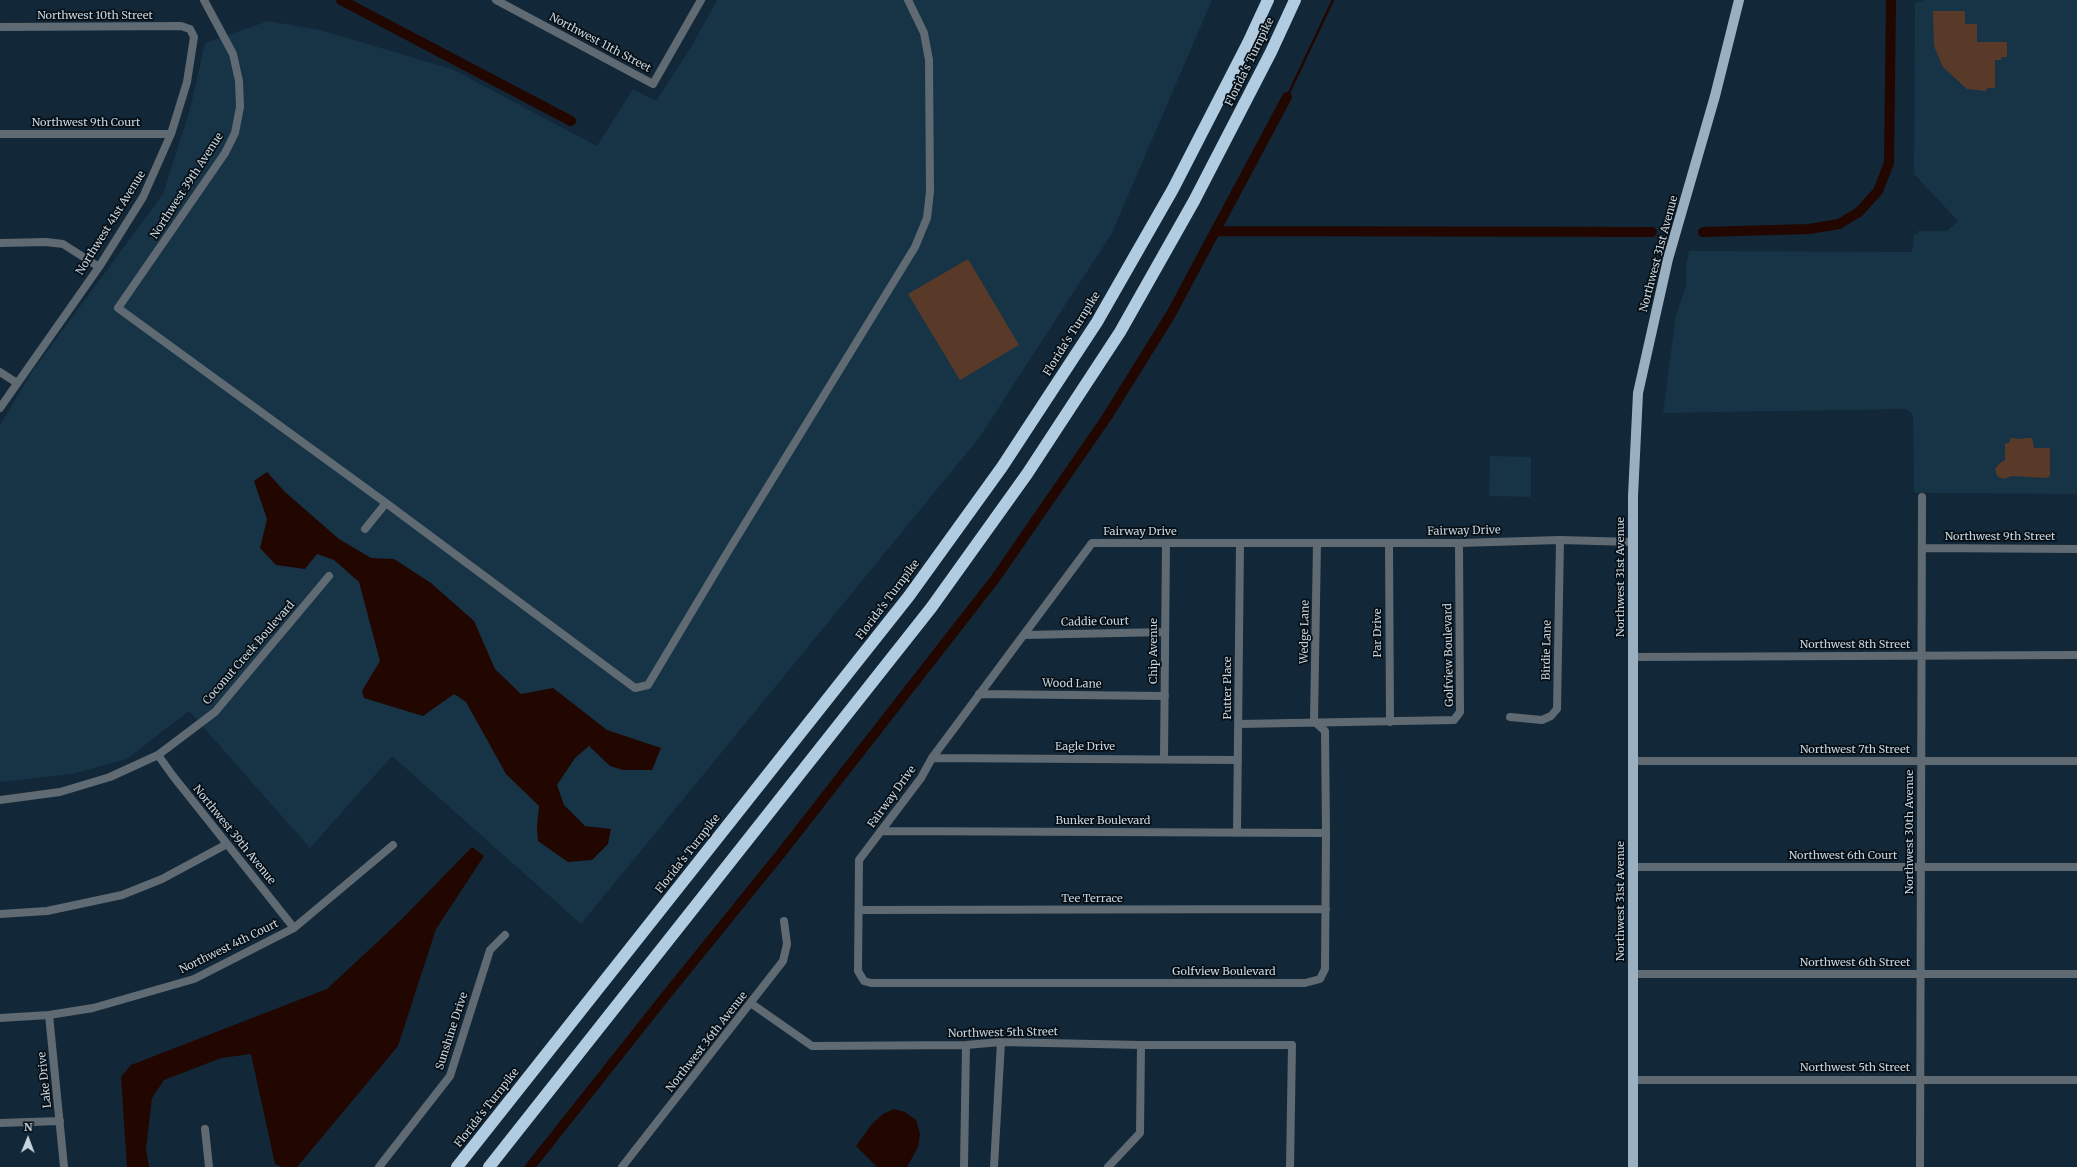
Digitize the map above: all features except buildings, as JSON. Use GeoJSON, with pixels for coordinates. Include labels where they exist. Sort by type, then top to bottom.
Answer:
{"type":"FeatureCollection","features":[{"type":"Feature","properties":{"kind":"highway","name":"Florida's Turnpike"},"geometry":{"type":"LineString","coordinates":[[458,1167],[909,596],[1002,467],[1097,322],[1174,189],[1248,43],[1268,0]]}},
{"type":"Feature","properties":{"kind":"highway","name":"Florida's Turnpike"},"geometry":{"type":"LineString","coordinates":[[489,1167],[931,608],[1027,474],[1120,332],[1194,201],[1272,52],[1295,0]]}},
{"type":"Feature","properties":{"kind":"main road","name":"Northwest 31st Avenue"},"geometry":{"type":"LineString","coordinates":[[1633,1167],[1633,542],[1634,446],[1638,393],[1668,259],[1715,96],[1739,0]]}},
{"type":"Feature","properties":{"kind":"street","name":"Northwest 39th Avenue"},"geometry":{"type":"LineString","coordinates":[[204,0],[233,54],[239,81],[240,107],[235,133],[225,153],[118,308],[386,503]]}},
{"type":"Feature","properties":{"kind":"street","name":"Northwest 11th Street"},"geometry":{"type":"LineString","coordinates":[[496,0],[653,84],[701,0]]}},
{"type":"Feature","properties":{"kind":"street"},"geometry":{"type":"LineString","coordinates":[[365,530],[386,503],[635,688],[648,685],[724,558],[916,247],[927,218],[930,192],[929,60],[924,33],[908,0]]}},
{"type":"Feature","properties":{"kind":"street","name":"Northwest 10th Street"},"geometry":{"type":"LineString","coordinates":[[0,27],[181,26],[190,29]]}},
{"type":"Feature","properties":{"kind":"street","name":"Northwest 41st Avenue"},"geometry":{"type":"LineString","coordinates":[[0,408],[99,267],[143,197],[171,134],[187,82],[194,37],[190,29]]}},
{"type":"Feature","properties":{"kind":"street","name":"Northwest 9th Court"},"geometry":{"type":"LineString","coordinates":[[0,134],[171,134]]}},
{"type":"Feature","properties":{"kind":"street"},"geometry":{"type":"LineString","coordinates":[[0,243],[46,242],[63,244],[99,267]]}},
{"type":"Feature","properties":{"kind":"street"},"geometry":{"type":"LineString","coordinates":[[0,372],[17,383]]}},
{"type":"Feature","properties":{"kind":"street","name":"Northwest 30th Avenue"},"geometry":{"type":"LineString","coordinates":[[1920,1167],[1923,656],[1922,497]]}},
{"type":"Feature","properties":{"kind":"street","name":"Fairway Drive"},"geometry":{"type":"LineString","coordinates":[[864,981],[858,971],[859,860],[880,830],[921,778],[932,758],[979,694],[1092,543],[1458,543],[1560,540],[1633,542]]}},
{"type":"Feature","properties":{"kind":"street","name":"Birdie Lane"},"geometry":{"type":"LineString","coordinates":[[1510,717],[1542,720],[1551,716],[1557,709],[1560,540]]}},
{"type":"Feature","properties":{"kind":"street","name":"Chip Avenue"},"geometry":{"type":"LineString","coordinates":[[1164,758],[1166,543]]}},
{"type":"Feature","properties":{"kind":"street","name":"Putter Place"},"geometry":{"type":"LineString","coordinates":[[1238,833],[1240,543]]}},
{"type":"Feature","properties":{"kind":"street","name":"Wedge Lane"},"geometry":{"type":"LineString","coordinates":[[1314,721],[1317,543]]}},
{"type":"Feature","properties":{"kind":"street","name":"Par Drive"},"geometry":{"type":"LineString","coordinates":[[1389,543],[1390,722]]}},
{"type":"Feature","properties":{"kind":"street","name":"Golfview Boulevard"},"geometry":{"type":"LineString","coordinates":[[1239,724],[1314,721],[1390,722],[1454,720],[1460,712],[1458,543]]}},
{"type":"Feature","properties":{"kind":"street","name":"Northwest 9th Street"},"geometry":{"type":"LineString","coordinates":[[1923,548],[2077,549]]}},
{"type":"Feature","properties":{"kind":"street","name":"Coconut Creek Boulevard"},"geometry":{"type":"LineString","coordinates":[[0,800],[60,792],[110,777],[158,755],[215,712],[329,576]]}},
{"type":"Feature","properties":{"kind":"street","name":"Caddie Court"},"geometry":{"type":"LineString","coordinates":[[1024,634],[1165,632]]}},
{"type":"Feature","properties":{"kind":"street","name":"Northwest 8th Street"},"geometry":{"type":"LineString","coordinates":[[1634,657],[2077,655]]}},
{"type":"Feature","properties":{"kind":"street","name":"Wood Lane"},"geometry":{"type":"LineString","coordinates":[[979,694],[1165,696]]}},
{"type":"Feature","properties":{"kind":"street","name":"Golfview Boulevard"},"geometry":{"type":"LineString","coordinates":[[864,981],[871,983],[1305,983],[1320,979],[1325,969],[1325,731],[1314,721]]}},
{"type":"Feature","properties":{"kind":"street","name":"Northwest 39th Avenue"},"geometry":{"type":"LineString","coordinates":[[158,755],[294,928]]}},
{"type":"Feature","properties":{"kind":"street","name":"Eagle Drive"},"geometry":{"type":"LineString","coordinates":[[932,758],[1164,758],[1238,760]]}},
{"type":"Feature","properties":{"kind":"street","name":"Northwest 7th Street"},"geometry":{"type":"LineString","coordinates":[[1633,760],[2077,761]]}},
{"type":"Feature","properties":{"kind":"street","name":"Bunker Boulevard"},"geometry":{"type":"LineString","coordinates":[[880,830],[1326,833]]}},
{"type":"Feature","properties":{"kind":"street"},"geometry":{"type":"LineString","coordinates":[[0,914],[47,911],[122,895],[162,879],[227,844]]}},
{"type":"Feature","properties":{"kind":"street","name":"Northwest 4th Court"},"geometry":{"type":"LineString","coordinates":[[0,1018],[49,1015],[93,1008],[194,979],[294,928],[393,845]]}},
{"type":"Feature","properties":{"kind":"street","name":"Northwest 6th Court"},"geometry":{"type":"LineString","coordinates":[[1633,867],[2077,867]]}},
{"type":"Feature","properties":{"kind":"street","name":"Tee Terrace"},"geometry":{"type":"LineString","coordinates":[[859,910],[1326,909]]}},
{"type":"Feature","properties":{"kind":"street","name":"Northwest 36th Avenue"},"geometry":{"type":"LineString","coordinates":[[622,1167],[752,1004],[783,961],[787,944],[784,921]]}},
{"type":"Feature","properties":{"kind":"street","name":"Sunshine Drive"},"geometry":{"type":"LineString","coordinates":[[379,1167],[450,1076],[490,950],[505,935]]}},
{"type":"Feature","properties":{"kind":"street","name":"Northwest 6th Street"},"geometry":{"type":"LineString","coordinates":[[1633,974],[2077,974]]}},
{"type":"Feature","properties":{"kind":"street","name":"Northwest 5th Street"},"geometry":{"type":"LineString","coordinates":[[752,1004],[812,1046],[966,1045],[1001,1042],[1141,1045],[1292,1044],[1290,1167]]}},
{"type":"Feature","properties":{"kind":"street","name":"Lake Drive"},"geometry":{"type":"LineString","coordinates":[[49,1015],[64,1167]]}},
{"type":"Feature","properties":{"kind":"street"},"geometry":{"type":"LineString","coordinates":[[994,1167],[1001,1042]]}},
{"type":"Feature","properties":{"kind":"street"},"geometry":{"type":"LineString","coordinates":[[964,1167],[966,1045]]}},
{"type":"Feature","properties":{"kind":"street"},"geometry":{"type":"LineString","coordinates":[[1108,1167],[1140,1133],[1141,1045]]}},
{"type":"Feature","properties":{"kind":"street","name":"Northwest 5th Street"},"geometry":{"type":"LineString","coordinates":[[1633,1080],[2077,1080]]}},
{"type":"Feature","properties":{"kind":"street"},"geometry":{"type":"LineString","coordinates":[[0,1124],[60,1121]]}},
{"type":"Feature","properties":{"kind":"street"},"geometry":{"type":"LineString","coordinates":[[205,1129],[209,1167]]}},
{"type":"Feature","properties":{"kind":"shaded area"},"geometry":{"type":"Polygon","coordinates":[[[717,0],[1212,0],[1112,233],[979,438],[581,924],[392,756],[310,848],[189,711],[127,759],[72,774],[0,782],[0,425],[33,370],[163,194],[190,109],[205,43],[268,21],[320,30],[452,69],[597,146],[633,89],[656,101],[691,47],[717,0]]]}},
{"type":"Feature","properties":{"kind":"shaded area"},"geometry":{"type":"Polygon","coordinates":[[[1924,0],[2077,0],[2077,494],[1914,493],[1913,416],[1911,412],[1906,409],[1663,413],[1676,315],[1686,286],[1686,267],[1689,251],[1912,252],[1914,235],[1917,235],[1918,231],[1947,231],[1958,221],[1914,174],[1915,3],[1924,0]]]}},
{"type":"Feature","properties":{"kind":"shaded area"},"geometry":{"type":"Polygon","coordinates":[[[1933,11],[1965,11],[1965,24],[1977,24],[1977,42],[2007,42],[2007,57],[2001,57],[2001,60],[1995,60],[1995,88],[1987,88],[1986,91],[1967,89],[1943,67],[1934,46],[1933,11]]]}},
{"type":"Feature","properties":{"kind":"shaded area"},"geometry":{"type":"Polygon","coordinates":[[[968,259],[1019,345],[960,380],[908,294],[968,259]]]}},
{"type":"Feature","properties":{"kind":"shaded area"},"geometry":{"type":"Polygon","coordinates":[[[2010,438],[2032,438],[2034,448],[2050,448],[2050,476],[2046,478],[2012,476],[2003,479],[1997,476],[1995,469],[2005,460],[2005,444],[2010,442],[2010,438]]]}},
{"type":"Feature","properties":{"kind":"shaded area"},"geometry":{"type":"Polygon","coordinates":[[[1490,456],[1531,457],[1531,497],[1489,496],[1490,456]]]}},
{"type":"Feature","properties":{"kind":"shaded area"},"geometry":{"type":"Polygon","coordinates":[[[267,472],[285,492],[339,539],[371,558],[394,559],[431,583],[474,621],[495,669],[521,694],[553,688],[607,730],[661,748],[652,770],[623,770],[610,766],[589,746],[575,758],[557,785],[564,805],[585,826],[611,829],[608,844],[592,860],[568,862],[538,841],[537,827],[539,806],[506,774],[466,702],[454,694],[423,716],[364,698],[362,691],[380,661],[359,582],[334,560],[317,554],[305,569],[276,565],[260,548],[267,519],[254,481],[267,472]]]}},
{"type":"Feature","properties":{"kind":"shaded area"},"geometry":{"type":"Polygon","coordinates":[[[472,847],[484,856],[436,929],[398,1046],[297,1167],[282,1167],[275,1164],[251,1054],[221,1058],[164,1080],[152,1098],[146,1149],[149,1167],[127,1167],[121,1077],[131,1065],[327,989],[401,920],[472,847]]]}},
{"type":"Feature","properties":{"kind":"shaded area"},"geometry":{"type":"Polygon","coordinates":[[[894,1109],[905,1112],[916,1120],[920,1134],[918,1147],[907,1167],[877,1167],[856,1146],[872,1124],[883,1114],[894,1109]]]}},
{"type":"Feature","properties":{"kind":"waterway"},"geometry":{"type":"LineString","coordinates":[[341,0],[571,121]]}},
{"type":"Feature","properties":{"kind":"waterway"},"geometry":{"type":"LineString","coordinates":[[1287,97],[1333,0]]}},
{"type":"Feature","properties":{"kind":"waterway"},"geometry":{"type":"LineString","coordinates":[[1703,232],[1809,229],[1839,224],[1859,212],[1878,191],[1889,163],[1891,0]]}},
{"type":"Feature","properties":{"kind":"waterway"},"geometry":{"type":"LineString","coordinates":[[530,1167],[782,852],[995,579],[1107,417],[1171,314],[1287,97]]}},
{"type":"Feature","properties":{"kind":"waterway"},"geometry":{"type":"LineString","coordinates":[[1216,231],[1652,232]]}}]}
